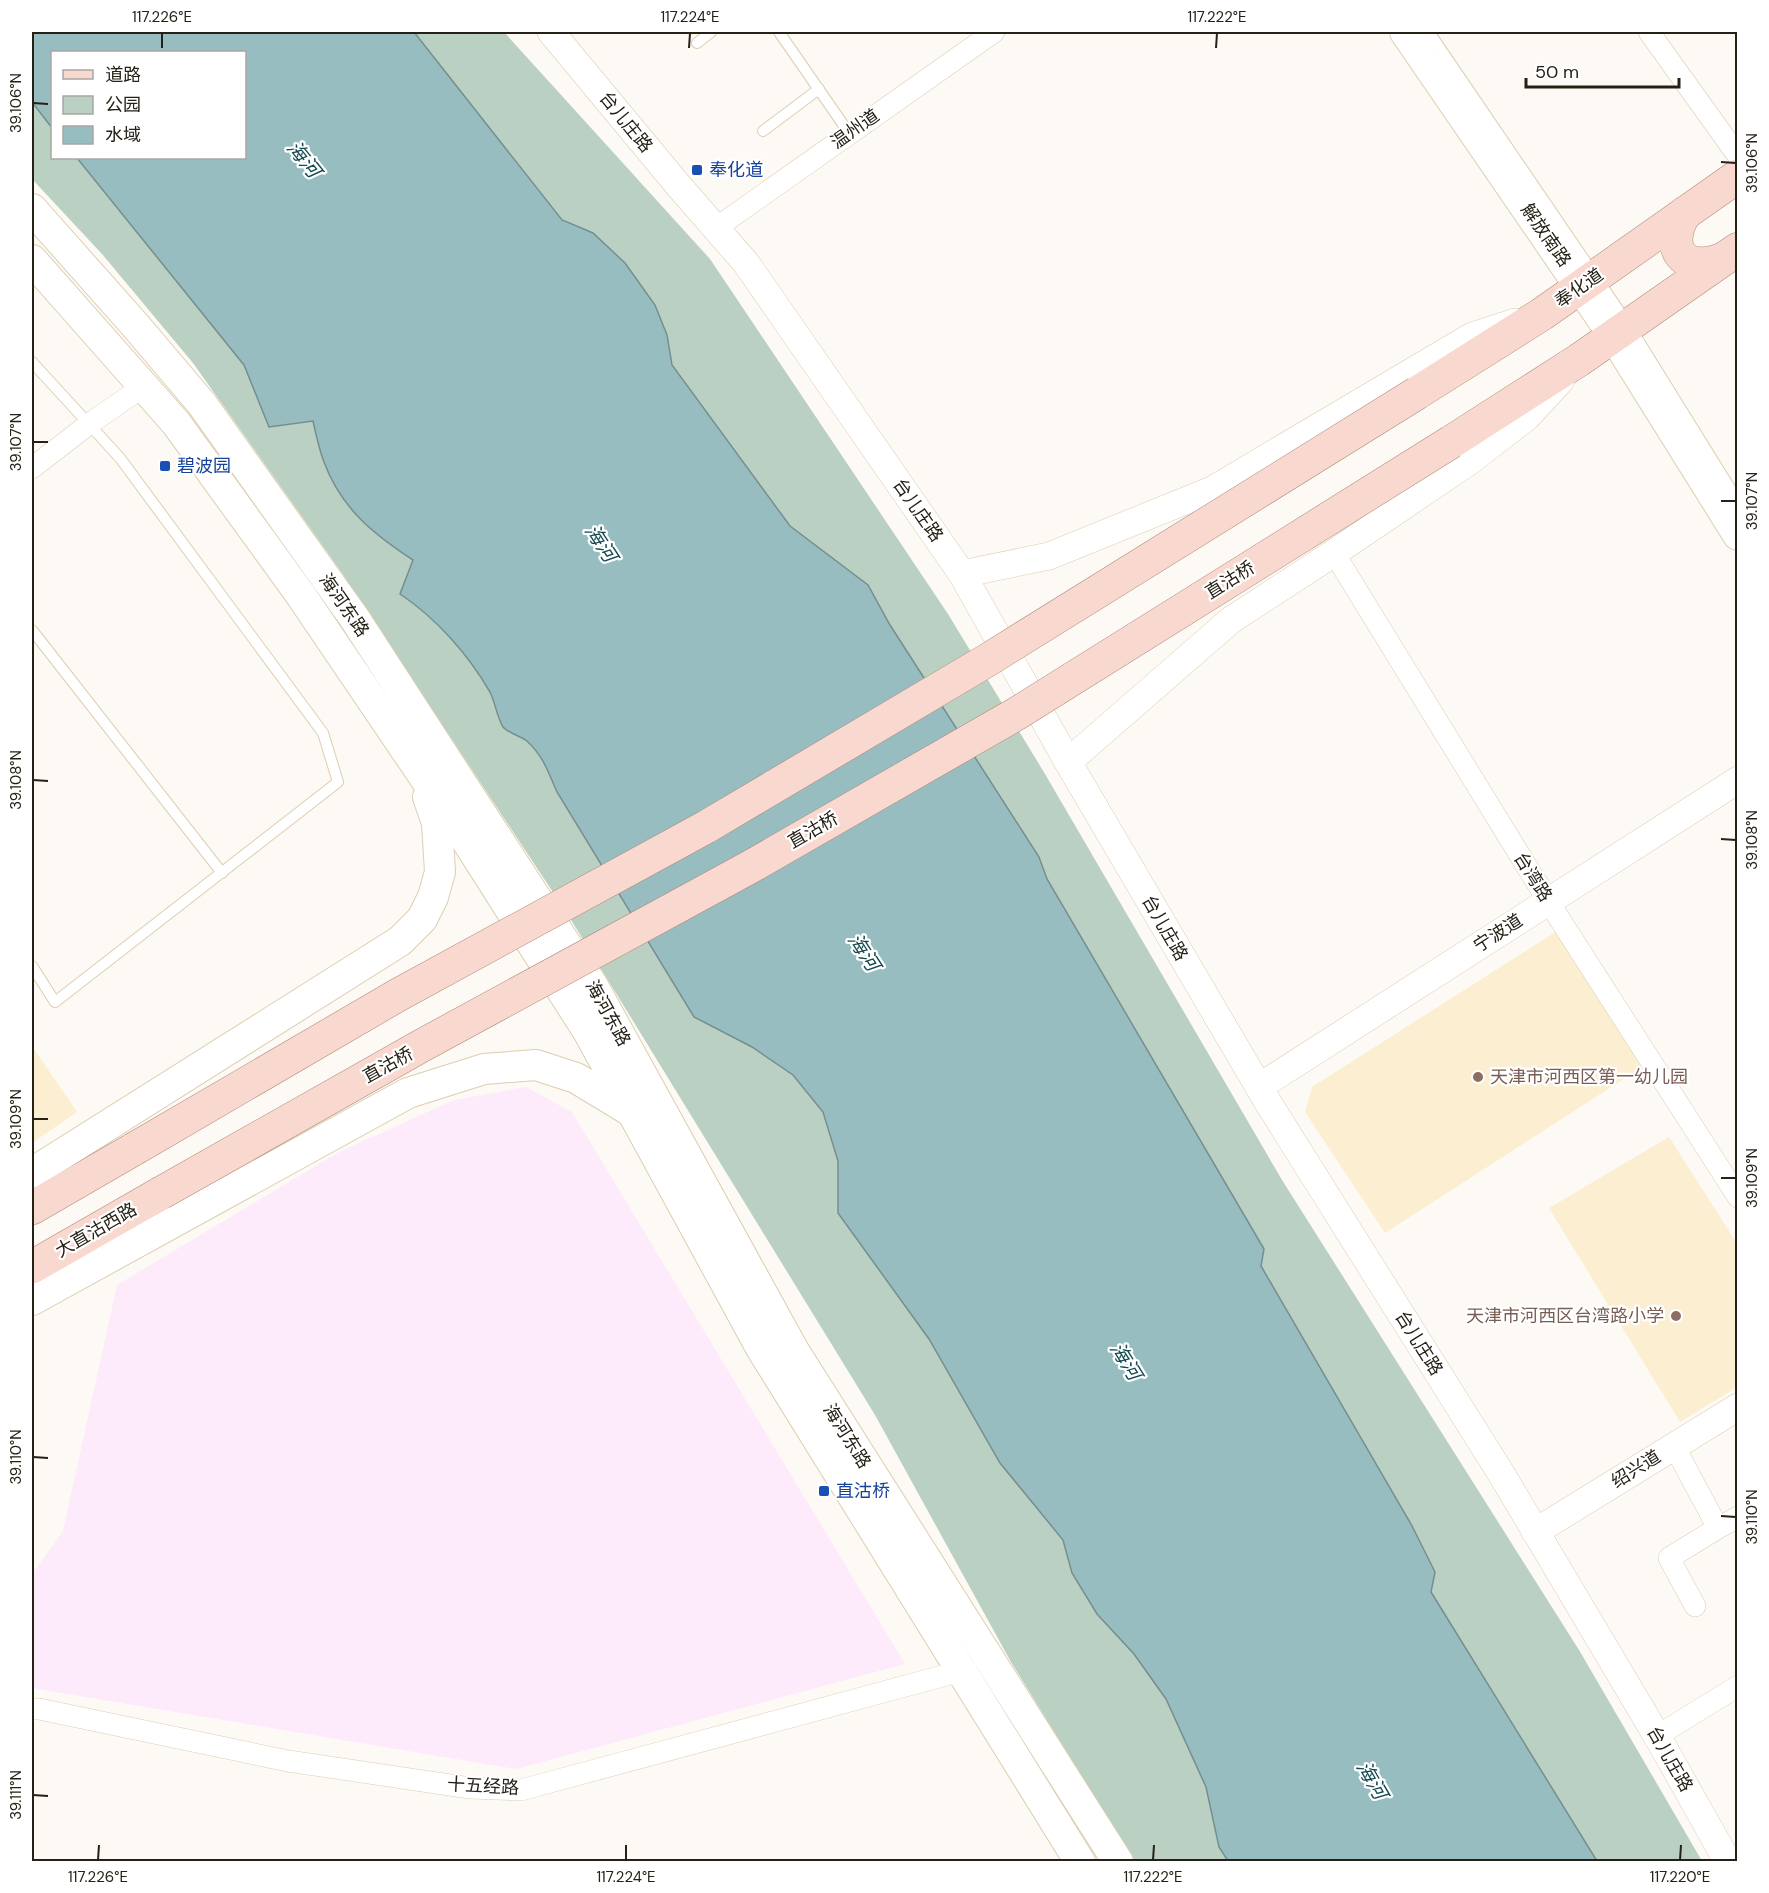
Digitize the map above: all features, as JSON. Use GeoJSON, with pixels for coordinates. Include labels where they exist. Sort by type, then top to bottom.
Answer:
{"type":"FeatureCollection","features":[{"type":"Feature","properties":{"kind":"main road","name":"解放南路"},"geometry":{"type":"LineString","coordinates":[[1405,32],[1588,281],[1621,330],[1737,535]]}},
{"type":"Feature","properties":{"kind":"main road","name":"奉化道"},"geometry":{"type":"LineString","coordinates":[[32,1208],[398,995],[706,827],[986,661],[1542,314],[1737,176]]}},
{"type":"Feature","properties":{"kind":"main road","name":"海河东路"},"geometry":{"type":"LineString","coordinates":[[32,209],[202,404],[355,620],[593,986],[794,1351],[1118,1862]]}},
{"type":"Feature","properties":{"kind":"main road"},"geometry":{"type":"LineString","coordinates":[[1686,213],[1676,234],[1678,251],[1683,258],[1698,265],[1714,263],[1730,254]]}},
{"type":"Feature","properties":{"kind":"main road"},"geometry":{"type":"LineString","coordinates":[[1579,360],[1730,254]]}},
{"type":"Feature","properties":{"kind":"main road","name":"海河东路"},"geometry":{"type":"LineString","coordinates":[[32,260],[176,423],[300,594],[456,824],[589,1033],[761,1348],[1080,1862]]}},
{"type":"Feature","properties":{"kind":"main road","name":"直沽桥"},"geometry":{"type":"LineString","coordinates":[[161,1193],[431,1041],[750,867],[1016,714],[1579,360]]}},
{"type":"Feature","properties":{"kind":"main road"},"geometry":{"type":"LineString","coordinates":[[32,1173],[370,961],[400,940],[422,919],[433,897],[440,872],[437,823],[418,768]]}},
{"type":"Feature","properties":{"kind":"main road"},"geometry":{"type":"LineString","coordinates":[[32,1300],[408,1093],[484,1069],[536,1065],[576,1078],[632,1112]]}},
{"type":"Feature","properties":{"kind":"main road","name":"大直沽西路"},"geometry":{"type":"LineString","coordinates":[[32,1267],[161,1193]]}},
{"type":"Feature","properties":{"kind":"street","name":"温州道"},"geometry":{"type":"LineString","coordinates":[[716,228],[994,32]]}},
{"type":"Feature","properties":{"kind":"street"},"geometry":{"type":"LineString","coordinates":[[1650,32],[1737,156]]}},
{"type":"Feature","properties":{"kind":"street","name":"台儿庄路"},"geometry":{"type":"LineString","coordinates":[[558,34],[678,185],[746,263],[962,574],[1068,762],[1259,1087],[1496,1465],[1657,1736],[1728,1862]]}},
{"type":"Feature","properties":{"kind":"street"},"geometry":{"type":"LineString","coordinates":[[962,574],[1049,556],[1212,490],[1472,336],[1542,314]]}},
{"type":"Feature","properties":{"kind":"street"},"geometry":{"type":"LineString","coordinates":[[1068,762],[1231,620],[1334,554],[1470,461],[1528,416],[1579,360]]}},
{"type":"Feature","properties":{"kind":"street"},"geometry":{"type":"LineString","coordinates":[[32,468],[89,424],[144,386]]}},
{"type":"Feature","properties":{"kind":"street","name":"台湾路"},"geometry":{"type":"LineString","coordinates":[[1334,554],[1548,902],[1737,1197]]}},
{"type":"Feature","properties":{"kind":"street","name":"宁波道"},"geometry":{"type":"LineString","coordinates":[[1259,1087],[1737,780]]}},
{"type":"Feature","properties":{"kind":"street","name":"绍兴道"},"geometry":{"type":"LineString","coordinates":[[1535,1533],[1737,1407]]}},
{"type":"Feature","properties":{"kind":"street"},"geometry":{"type":"LineString","coordinates":[[1674,1446],[1718,1528]]}},
{"type":"Feature","properties":{"kind":"street"},"geometry":{"type":"LineString","coordinates":[[1695,1606],[1669,1558],[1737,1517]]}},
{"type":"Feature","properties":{"kind":"street","name":"十五经路"},"geometry":{"type":"LineString","coordinates":[[32,1709],[288,1761],[470,1788],[521,1790],[961,1671]]}},
{"type":"Feature","properties":{"kind":"street"},"geometry":{"type":"LineString","coordinates":[[1657,1736],[1737,1686]]}},
{"type":"Feature","properties":{"kind":"lane"},"geometry":{"type":"LineString","coordinates":[[697,42],[711,32]]}},
{"type":"Feature","properties":{"kind":"lane"},"geometry":{"type":"LineString","coordinates":[[779,32],[849,133]]}},
{"type":"Feature","properties":{"kind":"lane","name":"解放南路"},"geometry":{"type":"LineString","coordinates":[[1429,32],[1588,281]]}},
{"type":"Feature","properties":{"kind":"lane"},"geometry":{"type":"LineString","coordinates":[[763,131],[819,89]]}},
{"type":"Feature","properties":{"kind":"lane","name":"解放南路"},"geometry":{"type":"LineString","coordinates":[[1621,330],[1737,501]]}},
{"type":"Feature","properties":{"kind":"lane"},"geometry":{"type":"LineString","coordinates":[[32,362],[120,458],[323,733],[338,782],[55,1002],[32,966]]}},
{"type":"Feature","properties":{"kind":"lane"},"geometry":{"type":"LineString","coordinates":[[32,630],[222,873]]}},
{"type":"Feature","properties":{"kind":"shaded area","name":"天津市河西区第一幼儿园"},"geometry":{"type":"Polygon","coordinates":[[[1557,931],[1644,1066],[1385,1233],[1305,1112],[1312,1087],[1557,931]]]}},
{"type":"Feature","properties":{"kind":"shaded area"},"geometry":{"type":"Polygon","coordinates":[[[32,1046],[77,1112],[32,1143],[32,1046]]]}},
{"type":"Feature","properties":{"kind":"shaded area"},"geometry":{"type":"Polygon","coordinates":[[[526,1087],[572,1112],[905,1664],[516,1769],[32,1688],[32,1574],[63,1531],[117,1285],[339,1152],[454,1100],[526,1087]]]}},
{"type":"Feature","properties":{"kind":"shaded area","name":"天津市河西区台湾路小学"},"geometry":{"type":"Polygon","coordinates":[[[1669,1137],[1738,1245],[1737,1387],[1680,1422],[1549,1208],[1669,1137]]]}},
{"type":"Feature","properties":{"kind":"green space"},"geometry":{"type":"Polygon","coordinates":[[[32,32],[504,32],[710,259],[948,614],[1045,774],[1282,1180],[1579,1650],[1702,1861],[1134,1861],[1011,1662],[875,1415],[568,915],[342,573],[193,363],[102,254],[32,179],[32,32]]]}},
{"type":"Feature","properties":{"kind":"water","name":"海河"},"geometry":{"type":"Polygon","coordinates":[[[32,32],[414,32],[562,220],[593,233],[625,263],[655,305],[667,335],[672,365],[790,526],[868,585],[890,625],[1039,857],[1047,879],[1264,1249],[1261,1266],[1411,1524],[1435,1572],[1431,1592],[1597,1861],[1228,1861],[1219,1847],[1206,1787],[1166,1699],[1134,1654],[1097,1614],[1072,1573],[1063,1540],[1000,1463],[929,1339],[838,1213],[838,1161],[823,1112],[793,1075],[752,1047],[694,1017],[557,792],[538,753],[527,741],[503,727],[490,692],[472,664],[426,614],[400,594],[413,560],[372,530],[339,493],[324,462],[313,421],[269,427],[244,365],[78,159],[246,159],[246,51],[51,51],[51,127],[32,102],[32,32]]]}},
{"type":"Feature","properties":{"kind":"place","name":"奉化道"},"geometry":{"type":"Point","coordinates":[697,170]}},
{"type":"Feature","properties":{"kind":"place","name":"碧波园"},"geometry":{"type":"Point","coordinates":[165,466]}},
{"type":"Feature","properties":{"kind":"place","name":"天津市河西区第一幼儿园"},"geometry":{"type":"Point","coordinates":[1478,1077]}},
{"type":"Feature","properties":{"kind":"place","name":"天津市河西区台湾路小学"},"geometry":{"type":"Point","coordinates":[1676,1316]}},
{"type":"Feature","properties":{"kind":"place","name":"直沽桥"},"geometry":{"type":"Point","coordinates":[824,1491]}}]}
